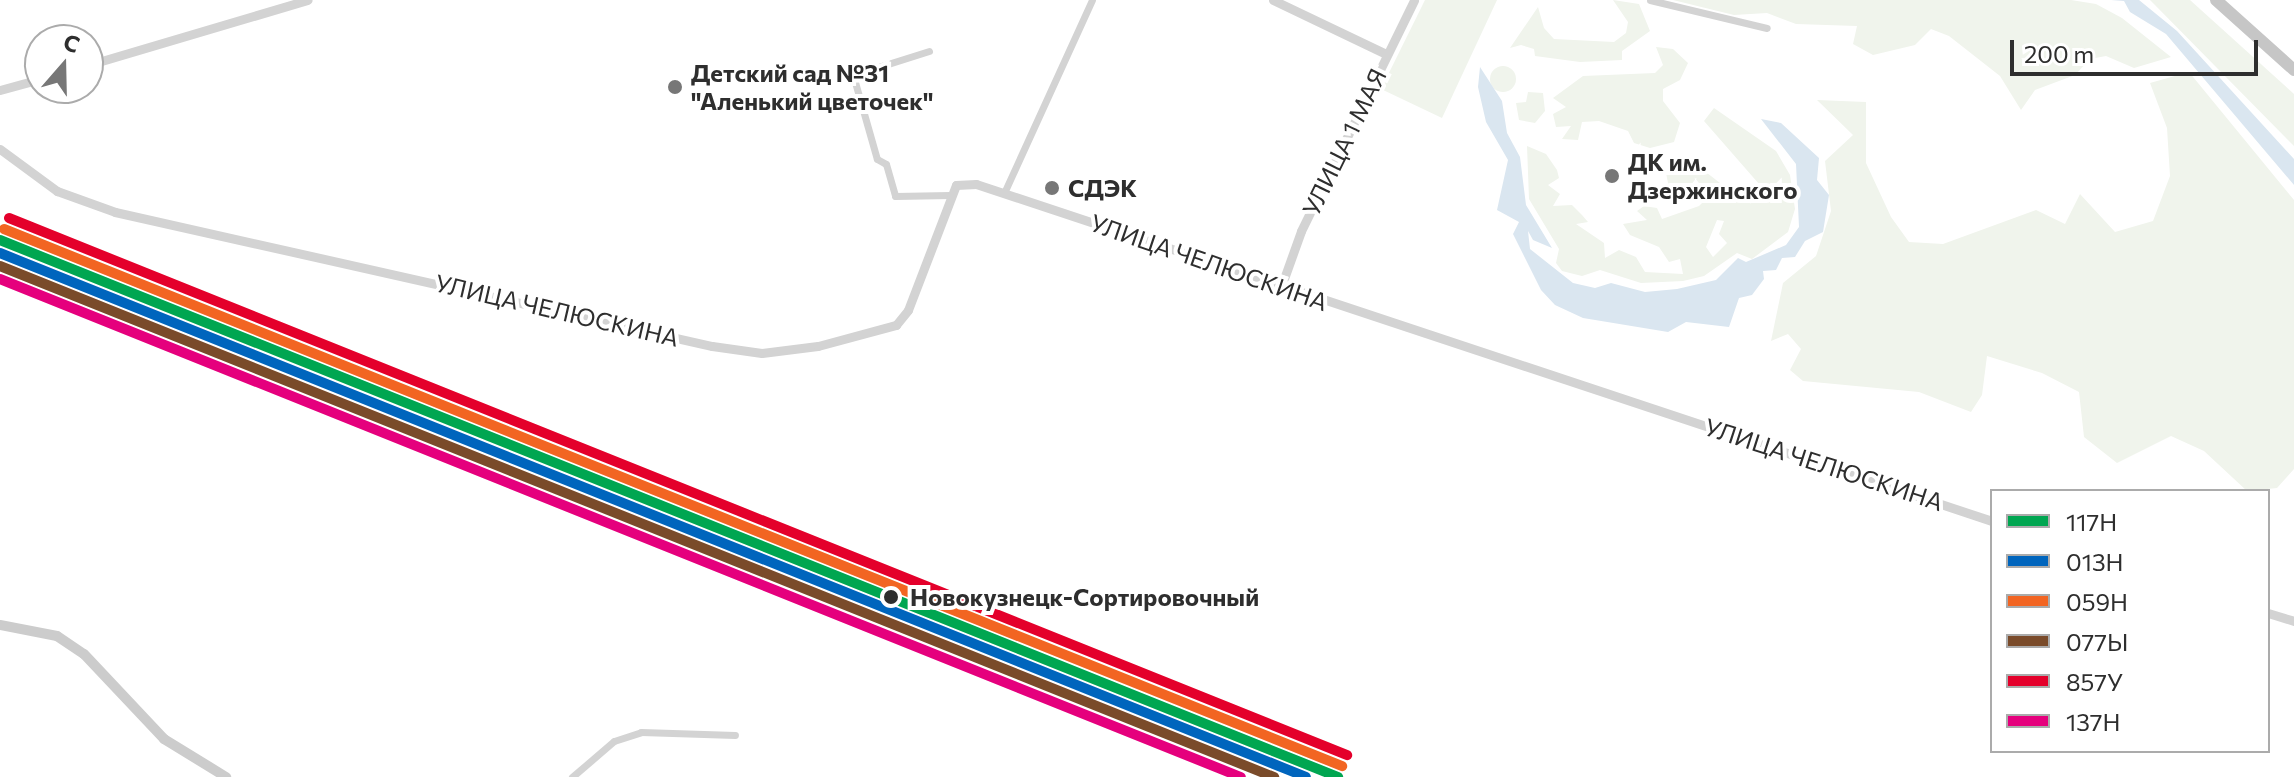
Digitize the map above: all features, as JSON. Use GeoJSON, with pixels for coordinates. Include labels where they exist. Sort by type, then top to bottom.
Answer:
{"type":"FeatureCollection","features":[{"type":"Feature","properties":{"kind":"main road"},"geometry":{"type":"LineString","coordinates":[[2216,0],[2294,70]]}},
{"type":"Feature","properties":{"kind":"main road"},"geometry":{"type":"LineString","coordinates":[[0,625],[57,636],[84,654],[164,739],[226,777]]}},
{"type":"Feature","properties":{"kind":"street"},"geometry":{"type":"LineString","coordinates":[[104,60],[308,0]]}},
{"type":"Feature","properties":{"kind":"street"},"geometry":{"type":"LineString","coordinates":[[1004,193],[1092,0]]}},
{"type":"Feature","properties":{"kind":"street"},"geometry":{"type":"LineString","coordinates":[[1273,0],[1386,54]]}},
{"type":"Feature","properties":{"kind":"street","name":"УЛИЦА 1 МАЯ"},"geometry":{"type":"LineString","coordinates":[[1281,287],[1305,222],[1414,0]]}},
{"type":"Feature","properties":{"kind":"street"},"geometry":{"type":"LineString","coordinates":[[1650,0],[1767,28]]}},
{"type":"Feature","properties":{"kind":"street"},"geometry":{"type":"LineString","coordinates":[[929,51],[853,75],[877,159],[886,164],[895,196],[950,195]]}},
{"type":"Feature","properties":{"kind":"street"},"geometry":{"type":"LineString","coordinates":[[0,90],[24,83]]}},
{"type":"Feature","properties":{"kind":"street","name":"УЛИЦА ЧЕЛЮСКИНА"},"geometry":{"type":"LineString","coordinates":[[0,149],[57,191],[115,212],[712,346],[762,353],[869,334],[903,319],[950,195],[963,182],[1990,520]]}},
{"type":"Feature","properties":{"kind":"street"},"geometry":{"type":"LineString","coordinates":[[2270,614],[2294,621]]}},
{"type":"Feature","properties":{"kind":"street"},"geometry":{"type":"LineString","coordinates":[[572,777],[614,741],[641,732],[735,735]]}},
{"type":"Feature","properties":{"kind":"shaded area"},"geometry":{"type":"Polygon","coordinates":[[[1425,0],[1497,0],[1442,118],[1381,89],[1425,0]]]}},
{"type":"Feature","properties":{"kind":"shaded area"},"geometry":{"type":"Polygon","coordinates":[[[1613,0],[1639,4],[1650,31],[1622,51],[1622,60],[1580,62],[1535,56],[1534,49],[1521,45],[1510,48],[1538,7],[1544,28],[1554,39],[1614,42],[1626,33],[1628,22],[1613,0]]]}},
{"type":"Feature","properties":{"kind":"shaded area"},"geometry":{"type":"Polygon","coordinates":[[[1673,0],[2071,0],[2096,4],[2122,18],[2171,57],[2134,68],[2106,56],[2090,59],[2075,75],[2035,90],[2021,110],[2000,76],[1949,36],[1931,29],[1915,45],[1873,55],[1853,44],[1857,26],[1796,24],[1767,13],[1734,15],[1673,0]]]}},
{"type":"Feature","properties":{"kind":"shaded area"},"geometry":{"type":"Polygon","coordinates":[[[2111,0],[2139,0],[2177,31],[2294,159],[2294,185],[2166,34],[2130,12],[2124,1],[2111,0]]]}},
{"type":"Feature","properties":{"kind":"shaded area"},"geometry":{"type":"Polygon","coordinates":[[[2150,0],[2190,0],[2294,94],[2294,146],[2150,0]]]}},
{"type":"Feature","properties":{"kind":"shaded area"},"geometry":{"type":"Polygon","coordinates":[[[1656,47],[1673,49],[1688,63],[1680,80],[1663,89],[1663,101],[1680,123],[1674,142],[1650,148],[1634,143],[1628,131],[1599,121],[1582,122],[1578,140],[1562,139],[1571,126],[1556,127],[1553,114],[1566,107],[1553,98],[1583,76],[1655,73],[1663,65],[1656,47]]]}},
{"type":"Feature","properties":{"kind":"shaded area"},"geometry":{"type":"Polygon","coordinates":[[[1503,66],[1512,70],[1516,79],[1512,88],[1503,92],[1494,88],[1490,79],[1494,70],[1503,66]]]}},
{"type":"Feature","properties":{"kind":"shaded area"},"geometry":{"type":"Polygon","coordinates":[[[1480,67],[1502,101],[1507,133],[1520,157],[1526,205],[1552,248],[1533,240],[1528,231],[1530,249],[1573,283],[1595,288],[1611,283],[1645,292],[1677,289],[1716,280],[1738,258],[1746,262],[1786,245],[1799,227],[1796,164],[1761,119],[1781,123],[1819,158],[1817,180],[1829,195],[1823,232],[1805,241],[1795,257],[1782,258],[1776,270],[1763,271],[1764,279],[1752,295],[1739,298],[1729,327],[1686,322],[1668,332],[1583,318],[1555,305],[1541,290],[1513,234],[1519,222],[1497,210],[1508,160],[1486,122],[1478,87],[1480,67]]]}},
{"type":"Feature","properties":{"kind":"shaded area"},"geometry":{"type":"Polygon","coordinates":[[[2189,72],[2294,200],[2294,469],[2277,488],[2245,489],[2204,451],[2171,436],[2117,463],[2084,437],[2079,392],[2042,373],[1987,356],[1982,395],[1971,412],[1919,392],[1803,381],[1790,370],[1801,349],[1788,334],[1771,341],[1783,283],[1816,256],[1831,211],[1825,161],[1853,135],[1817,100],[1866,102],[1866,163],[1891,217],[1909,242],[1943,244],[2036,210],[2065,224],[2080,194],[2115,232],[2153,221],[2170,176],[2167,128],[2150,83],[2189,72]]]}},
{"type":"Feature","properties":{"kind":"shaded area"},"geometry":{"type":"Polygon","coordinates":[[[1528,92],[1543,93],[1545,111],[1535,123],[1519,120],[1516,103],[1526,102],[1528,92]]]}},
{"type":"Feature","properties":{"kind":"shaded area"},"geometry":{"type":"Polygon","coordinates":[[[1714,108],[1776,151],[1790,175],[1795,209],[1788,232],[1752,259],[1737,253],[1704,276],[1683,281],[1641,283],[1600,270],[1582,276],[1562,271],[1556,263],[1559,249],[1529,199],[1527,146],[1546,154],[1557,170],[1559,178],[1548,185],[1560,194],[1553,206],[1572,205],[1582,215],[1588,222],[1576,224],[1604,243],[1605,258],[1619,250],[1636,257],[1645,272],[1683,274],[1680,259],[1669,262],[1659,247],[1630,235],[1623,224],[1647,220],[1637,211],[1644,206],[1657,208],[1662,219],[1699,206],[1708,197],[1694,191],[1671,198],[1666,173],[1671,160],[1681,170],[1693,162],[1729,190],[1756,201],[1766,192],[1704,121],[1714,108]],[[1717,220],[1706,247],[1713,257],[1727,243],[1719,234],[1724,221],[1717,220]]]}},
{"type":"Feature","properties":{"kind":"transit line","name":"857У"},"geometry":{"type":"LineString","coordinates":[[9,218],[1347,755]]}},
{"type":"Feature","properties":{"kind":"transit line","name":"059Н"},"geometry":{"type":"LineString","coordinates":[[4,229],[1342,766]]}},
{"type":"Feature","properties":{"kind":"transit line","name":"117Н"},"geometry":{"type":"LineString","coordinates":[[0,240],[1338,777]]}},
{"type":"Feature","properties":{"kind":"transit line","name":"013Н"},"geometry":{"type":"LineString","coordinates":[[0,253],[1306,777]]}},
{"type":"Feature","properties":{"kind":"transit line","name":"077Ы"},"geometry":{"type":"LineString","coordinates":[[0,266],[1274,777]]}},
{"type":"Feature","properties":{"kind":"transit line","name":"137Н"},"geometry":{"type":"LineString","coordinates":[[0,279],[1241,777]]}},
{"type":"Feature","properties":{"kind":"place","name":"Детский сад №31 \"Аленький цветочек\""},"geometry":{"type":"Point","coordinates":[675,87]}},
{"type":"Feature","properties":{"kind":"place","name":"ДК им. Дзержинского"},"geometry":{"type":"Point","coordinates":[1612,176]}},
{"type":"Feature","properties":{"kind":"place","name":"СДЭК"},"geometry":{"type":"Point","coordinates":[1052,188]}},
{"type":"Feature","properties":{"kind":"place","name":"Новокузнецк-Сортировочный"},"geometry":{"type":"Point","coordinates":[891,597]}}]}
